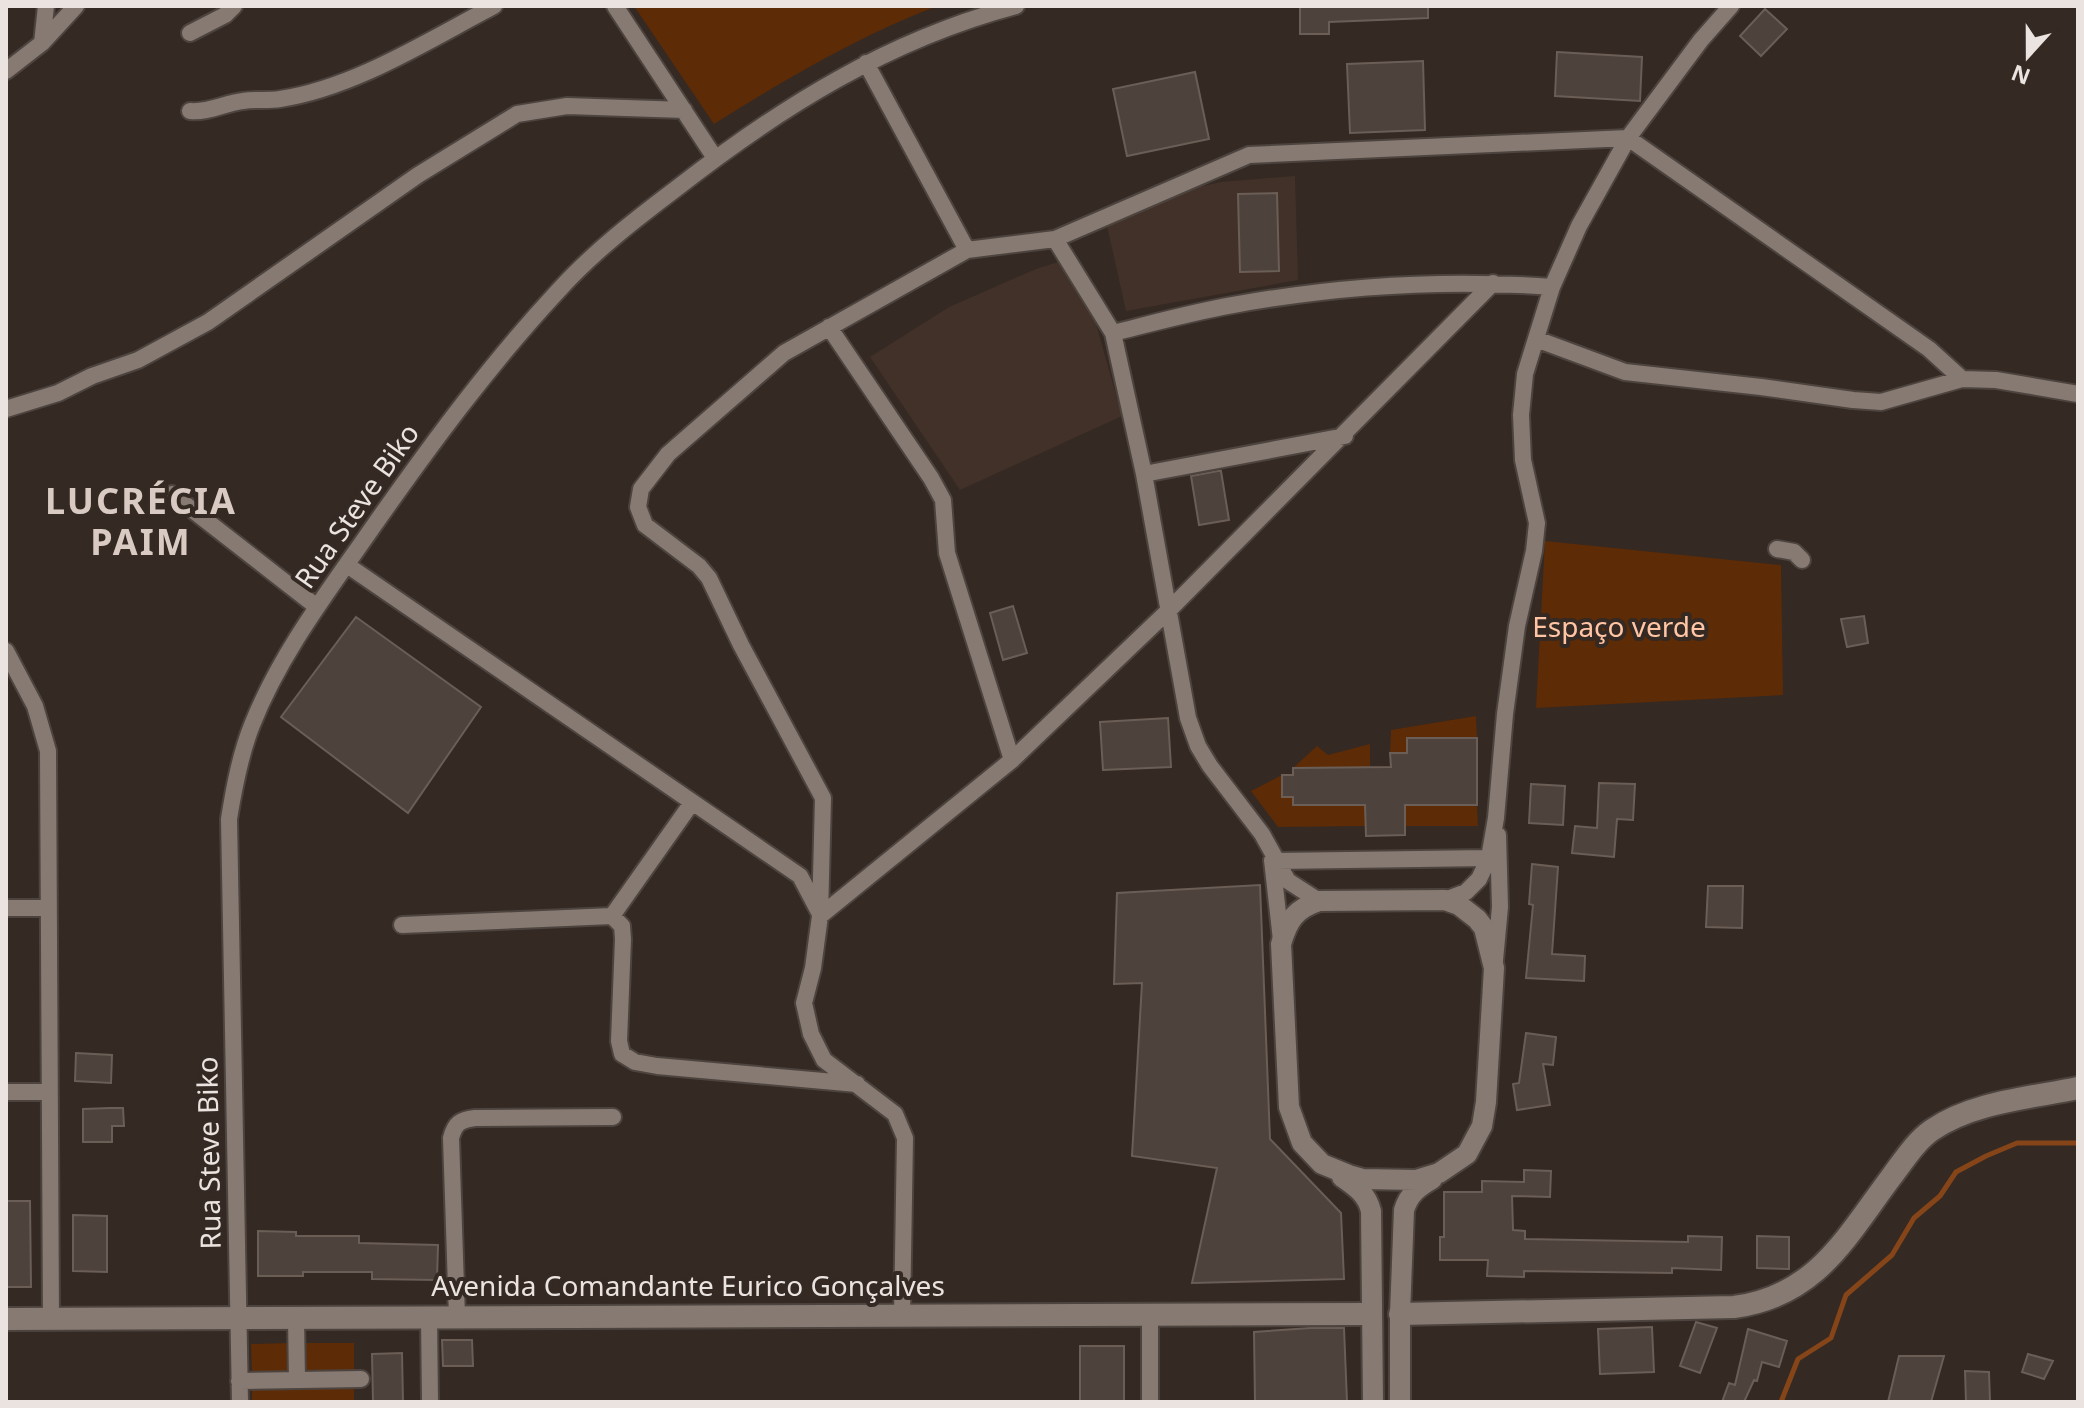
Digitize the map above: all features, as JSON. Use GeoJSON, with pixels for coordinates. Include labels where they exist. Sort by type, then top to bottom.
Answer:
{"type":"FeatureCollection","features":[{"type":"Feature","properties":{"kind":"main road"},"geometry":{"type":"LineString","coordinates":[[1400,1314],[1734,1307],[1769,1300],[1821,1268],[1912,1149],[1930,1131],[1959,1115],[2078,1088]]}},
{"type":"Feature","properties":{"kind":"main road","name":"Avenida Comandante Eurico Gonçalves"},"geometry":{"type":"LineString","coordinates":[[6,1319],[1371,1314]]}},
{"type":"Feature","properties":{"kind":"street"},"geometry":{"type":"LineString","coordinates":[[42,43],[46,6]]}},
{"type":"Feature","properties":{"kind":"street"},"geometry":{"type":"LineString","coordinates":[[6,71],[42,43],[76,6]]}},
{"type":"Feature","properties":{"kind":"street"},"geometry":{"type":"LineString","coordinates":[[190,33],[225,15],[234,6]]}},
{"type":"Feature","properties":{"kind":"street"},"geometry":{"type":"LineString","coordinates":[[190,111],[200,112],[243,101],[281,99],[318,89],[405,56],[494,6]]}},
{"type":"Feature","properties":{"kind":"street"},"geometry":{"type":"LineString","coordinates":[[615,6],[715,158]]}},
{"type":"Feature","properties":{"kind":"street","name":"Rua Steve Biko"},"geometry":{"type":"LineString","coordinates":[[240,1402],[229,819],[250,728],[266,693],[317,607],[462,405],[559,289],[632,222],[787,108],[866,63],[924,38],[1016,6]]}},
{"type":"Feature","properties":{"kind":"street"},"geometry":{"type":"LineString","coordinates":[[1445,900],[1466,892],[1479,879],[1489,858],[1496,818],[1517,626],[1537,523],[1523,460],[1521,415],[1525,374],[1552,287],[1579,226],[1628,138],[1701,40],[1731,6]]}},
{"type":"Feature","properties":{"kind":"street"},"geometry":{"type":"LineString","coordinates":[[866,63],[967,250]]}},
{"type":"Feature","properties":{"kind":"street"},"geometry":{"type":"LineString","coordinates":[[6,409],[58,393],[92,376],[138,360],[208,322],[418,175],[517,114],[567,106],[684,110]]}},
{"type":"Feature","properties":{"kind":"street"},"geometry":{"type":"LineString","coordinates":[[902,1316],[905,1138],[895,1114],[860,1084],[824,1060],[811,1034],[804,1003],[813,968],[820,916],[823,798],[741,645],[709,578],[699,566],[645,525],[638,507],[641,489],[668,454],[784,353],[967,250],[1055,239],[1249,155],[1628,138],[1929,349],[1962,379]]}},
{"type":"Feature","properties":{"kind":"street"},"geometry":{"type":"LineString","coordinates":[[1055,239],[1113,333],[1144,474],[1188,718],[1198,746],[1262,834],[1288,881],[1319,901]]}},
{"type":"Feature","properties":{"kind":"street"},"geometry":{"type":"LineString","coordinates":[[1113,333],[1232,305],[1348,289],[1493,283],[1552,287]]}},
{"type":"Feature","properties":{"kind":"street"},"geometry":{"type":"LineString","coordinates":[[820,916],[1012,760],[1345,436],[1493,283]]}},
{"type":"Feature","properties":{"kind":"street"},"geometry":{"type":"LineString","coordinates":[[829,327],[943,500],[947,553],[1012,760]]}},
{"type":"Feature","properties":{"kind":"street"},"geometry":{"type":"LineString","coordinates":[[1536,339],[1625,372],[1853,400],[1881,402],[1962,379],[1996,380],[2078,394]]}},
{"type":"Feature","properties":{"kind":"street"},"geometry":{"type":"LineString","coordinates":[[1144,474],[1345,436]]}},
{"type":"Feature","properties":{"kind":"street"},"geometry":{"type":"LineString","coordinates":[[172,494],[317,607]]}},
{"type":"Feature","properties":{"kind":"street"},"geometry":{"type":"LineString","coordinates":[[1777,549],[1794,552],[1802,560]]}},
{"type":"Feature","properties":{"kind":"street"},"geometry":{"type":"LineString","coordinates":[[347,565],[800,876],[820,916]]}},
{"type":"Feature","properties":{"kind":"street"},"geometry":{"type":"LineString","coordinates":[[6,651],[35,706],[48,751],[51,1319]]}},
{"type":"Feature","properties":{"kind":"street"},"geometry":{"type":"LineString","coordinates":[[612,916],[691,804]]}},
{"type":"Feature","properties":{"kind":"street"},"geometry":{"type":"LineString","coordinates":[[1400,1402],[1403,1225],[1407,1199],[1416,1189],[1467,1154],[1482,1126],[1500,907],[1501,857],[1496,818]]}},
{"type":"Feature","properties":{"kind":"street"},"geometry":{"type":"LineString","coordinates":[[1274,855],[1489,858]]}},
{"type":"Feature","properties":{"kind":"street"},"geometry":{"type":"LineString","coordinates":[[1274,855],[1289,1107],[1302,1143],[1322,1164],[1360,1190],[1369,1201],[1373,1402]]}},
{"type":"Feature","properties":{"kind":"street"},"geometry":{"type":"LineString","coordinates":[[1281,944],[1293,914],[1319,901],[1445,900],[1459,905],[1484,928],[1494,968]]}},
{"type":"Feature","properties":{"kind":"street"},"geometry":{"type":"LineString","coordinates":[[6,908],[48,908]]}},
{"type":"Feature","properties":{"kind":"street"},"geometry":{"type":"LineString","coordinates":[[402,925],[612,916],[622,926],[623,939],[619,1041],[622,1054],[635,1062],[657,1066],[860,1084]]}},
{"type":"Feature","properties":{"kind":"street"},"geometry":{"type":"LineString","coordinates":[[6,1092],[49,1092]]}},
{"type":"Feature","properties":{"kind":"street"},"geometry":{"type":"LineString","coordinates":[[457,1317],[451,1138],[454,1126],[462,1120],[475,1118],[613,1117]]}},
{"type":"Feature","properties":{"kind":"street"},"geometry":{"type":"LineString","coordinates":[[1322,1164],[1363,1179],[1387,1181],[1416,1180],[1455,1164]]}},
{"type":"Feature","properties":{"kind":"street"},"geometry":{"type":"LineString","coordinates":[[1371,1314],[1377,1303],[1386,1301],[1397,1306],[1400,1314]]}},
{"type":"Feature","properties":{"kind":"street"},"geometry":{"type":"LineString","coordinates":[[1150,1315],[1150,1402]]}},
{"type":"Feature","properties":{"kind":"street"},"geometry":{"type":"LineString","coordinates":[[429,1317],[430,1402]]}},
{"type":"Feature","properties":{"kind":"street"},"geometry":{"type":"LineString","coordinates":[[296,1318],[297,1380]]}},
{"type":"Feature","properties":{"kind":"street"},"geometry":{"type":"LineString","coordinates":[[239,1381],[361,1379]]}},
{"type":"Feature","properties":{"kind":"shaded area"},"geometry":{"type":"Polygon","coordinates":[[[1295,176],[1298,280],[1126,311],[1103,208],[1221,182],[1295,176]]]}},
{"type":"Feature","properties":{"kind":"shaded area"},"geometry":{"type":"Polygon","coordinates":[[[1077,256],[1122,416],[960,490],[870,357],[949,307],[1036,269],[1077,256]]]}},
{"type":"Feature","properties":{"kind":"green space"},"geometry":{"type":"Polygon","coordinates":[[[634,6],[937,6],[878,31],[822,60],[714,124],[634,6]]]}},
{"type":"Feature","properties":{"kind":"green space","name":"Espaço verde"},"geometry":{"type":"Polygon","coordinates":[[[1545,541],[1781,565],[1783,695],[1536,708],[1545,541]]]}},
{"type":"Feature","properties":{"kind":"green space"},"geometry":{"type":"Polygon","coordinates":[[[1476,716],[1477,738],[1407,738],[1407,768],[1390,753],[1391,730],[1476,716]]]}},
{"type":"Feature","properties":{"kind":"green space"},"geometry":{"type":"Polygon","coordinates":[[[1370,744],[1370,767],[1293,768],[1317,746],[1328,755],[1370,744]]]}},
{"type":"Feature","properties":{"kind":"green space"},"geometry":{"type":"Polygon","coordinates":[[[1282,775],[1282,796],[1293,797],[1294,805],[1365,805],[1366,826],[1278,827],[1251,791],[1282,775]]]}},
{"type":"Feature","properties":{"kind":"green space"},"geometry":{"type":"Polygon","coordinates":[[[1405,805],[1477,805],[1478,826],[1405,826],[1405,805]]]}},
{"type":"Feature","properties":{"kind":"green space"},"geometry":{"type":"Polygon","coordinates":[[[291,1343],[291,1374],[252,1375],[251,1344],[291,1343]]]}},
{"type":"Feature","properties":{"kind":"green space"},"geometry":{"type":"Polygon","coordinates":[[[303,1343],[354,1343],[354,1374],[303,1374],[303,1343]]]}},
{"type":"Feature","properties":{"kind":"green space"},"geometry":{"type":"Polygon","coordinates":[[[354,1384],[354,1402],[252,1402],[252,1385],[354,1384]]]}},
{"type":"Feature","properties":{"kind":"building"},"geometry":{"type":"Polygon","coordinates":[[[1300,6],[1428,6],[1428,18],[1329,22],[1329,34],[1300,34],[1300,6]]]}},
{"type":"Feature","properties":{"kind":"building"},"geometry":{"type":"Polygon","coordinates":[[[1765,9],[1787,29],[1761,56],[1740,36],[1765,9]]]}},
{"type":"Feature","properties":{"kind":"building"},"geometry":{"type":"Polygon","coordinates":[[[1557,52],[1642,57],[1640,101],[1555,96],[1557,52]]]}},
{"type":"Feature","properties":{"kind":"building"},"geometry":{"type":"Polygon","coordinates":[[[1423,61],[1425,130],[1350,133],[1347,64],[1423,61]]]}},
{"type":"Feature","properties":{"kind":"building"},"geometry":{"type":"Polygon","coordinates":[[[1195,72],[1209,139],[1127,156],[1113,89],[1195,72]]]}},
{"type":"Feature","properties":{"kind":"building"},"geometry":{"type":"Polygon","coordinates":[[[1277,193],[1279,271],[1240,272],[1238,194],[1277,193]]]}},
{"type":"Feature","properties":{"kind":"building"},"geometry":{"type":"Polygon","coordinates":[[[1221,471],[1229,520],[1199,525],[1191,476],[1221,471]]]}},
{"type":"Feature","properties":{"kind":"building"},"geometry":{"type":"Polygon","coordinates":[[[1013,606],[1027,653],[1003,660],[990,613],[1013,606]]]}},
{"type":"Feature","properties":{"kind":"building"},"geometry":{"type":"Polygon","coordinates":[[[1864,616],[1868,643],[1847,647],[1841,619],[1864,616]]]}},
{"type":"Feature","properties":{"kind":"building"},"geometry":{"type":"Polygon","coordinates":[[[356,617],[481,707],[408,813],[281,717],[356,617]]]}},
{"type":"Feature","properties":{"kind":"building"},"geometry":{"type":"Polygon","coordinates":[[[1168,718],[1171,767],[1103,770],[1100,722],[1168,718]]]}},
{"type":"Feature","properties":{"kind":"building"},"geometry":{"type":"Polygon","coordinates":[[[1407,738],[1477,738],[1477,805],[1405,805],[1405,835],[1366,836],[1365,805],[1293,805],[1293,797],[1282,797],[1282,775],[1293,775],[1293,768],[1391,767],[1390,753],[1407,753],[1407,738]]]}},
{"type":"Feature","properties":{"kind":"building"},"geometry":{"type":"Polygon","coordinates":[[[1599,783],[1635,784],[1633,820],[1617,819],[1614,857],[1572,853],[1575,826],[1597,828],[1599,783]]]}},
{"type":"Feature","properties":{"kind":"building"},"geometry":{"type":"Polygon","coordinates":[[[1531,784],[1565,786],[1563,825],[1529,823],[1531,784]]]}},
{"type":"Feature","properties":{"kind":"building"},"geometry":{"type":"Polygon","coordinates":[[[1532,864],[1558,867],[1552,954],[1585,956],[1584,981],[1526,978],[1533,905],[1529,904],[1532,864]]]}},
{"type":"Feature","properties":{"kind":"building"},"geometry":{"type":"Polygon","coordinates":[[[1260,885],[1270,1139],[1341,1213],[1344,1279],[1192,1283],[1217,1168],[1132,1156],[1142,983],[1114,984],[1117,893],[1260,885]]]}},
{"type":"Feature","properties":{"kind":"building"},"geometry":{"type":"Polygon","coordinates":[[[1708,886],[1743,886],[1742,928],[1706,927],[1708,886]]]}},
{"type":"Feature","properties":{"kind":"building"},"geometry":{"type":"Polygon","coordinates":[[[1526,1033],[1556,1037],[1553,1065],[1543,1064],[1550,1105],[1517,1110],[1513,1084],[1519,1083],[1526,1033]]]}},
{"type":"Feature","properties":{"kind":"building"},"geometry":{"type":"Polygon","coordinates":[[[76,1053],[112,1055],[111,1083],[75,1081],[76,1053]]]}},
{"type":"Feature","properties":{"kind":"building"},"geometry":{"type":"Polygon","coordinates":[[[123,1108],[124,1126],[112,1126],[112,1142],[83,1142],[83,1109],[123,1108]]]}},
{"type":"Feature","properties":{"kind":"building"},"geometry":{"type":"Polygon","coordinates":[[[1524,1170],[1551,1171],[1550,1197],[1512,1196],[1513,1230],[1525,1231],[1525,1239],[1688,1242],[1688,1236],[1722,1237],[1721,1270],[1672,1268],[1672,1273],[1524,1271],[1524,1277],[1487,1276],[1488,1260],[1440,1260],[1440,1237],[1444,1237],[1444,1192],[1482,1192],[1482,1181],[1524,1182],[1524,1170]]]}},
{"type":"Feature","properties":{"kind":"building"},"geometry":{"type":"Polygon","coordinates":[[[6,1201],[30,1201],[31,1287],[6,1287],[6,1201]]]}},
{"type":"Feature","properties":{"kind":"building"},"geometry":{"type":"Polygon","coordinates":[[[73,1215],[107,1216],[107,1272],[73,1271],[73,1215]]]}},
{"type":"Feature","properties":{"kind":"building"},"geometry":{"type":"Polygon","coordinates":[[[258,1231],[296,1232],[296,1236],[359,1236],[359,1243],[438,1245],[437,1280],[372,1279],[372,1272],[303,1272],[303,1276],[258,1276],[258,1231]]]}},
{"type":"Feature","properties":{"kind":"building"},"geometry":{"type":"Polygon","coordinates":[[[1757,1236],[1789,1237],[1789,1269],[1757,1268],[1757,1236]]]}},
{"type":"Feature","properties":{"kind":"building"},"geometry":{"type":"Polygon","coordinates":[[[1696,1322],[1717,1328],[1700,1373],[1680,1366],[1696,1322]]]}},
{"type":"Feature","properties":{"kind":"building"},"geometry":{"type":"Polygon","coordinates":[[[1652,1327],[1654,1372],[1600,1374],[1598,1329],[1652,1327]]]}},
{"type":"Feature","properties":{"kind":"building"},"geometry":{"type":"Polygon","coordinates":[[[1344,1328],[1347,1402],[1255,1402],[1254,1332],[1344,1328]]]}},
{"type":"Feature","properties":{"kind":"building"},"geometry":{"type":"Polygon","coordinates":[[[1748,1329],[1787,1341],[1779,1367],[1762,1362],[1757,1381],[1754,1380],[1744,1402],[1722,1402],[1729,1383],[1735,1385],[1748,1329]]]}},
{"type":"Feature","properties":{"kind":"building"},"geometry":{"type":"Polygon","coordinates":[[[442,1340],[472,1340],[473,1366],[443,1366],[442,1340]]]}},
{"type":"Feature","properties":{"kind":"building"},"geometry":{"type":"Polygon","coordinates":[[[1080,1346],[1124,1346],[1124,1402],[1080,1402],[1080,1346]]]}},
{"type":"Feature","properties":{"kind":"building"},"geometry":{"type":"Polygon","coordinates":[[[402,1353],[403,1402],[373,1402],[372,1354],[402,1353]]]}},
{"type":"Feature","properties":{"kind":"building"},"geometry":{"type":"Polygon","coordinates":[[[2028,1354],[2053,1361],[2044,1379],[2022,1372],[2028,1354]]]}},
{"type":"Feature","properties":{"kind":"building"},"geometry":{"type":"Polygon","coordinates":[[[1899,1356],[1944,1356],[1931,1402],[1888,1402],[1899,1356]]]}},
{"type":"Feature","properties":{"kind":"building"},"geometry":{"type":"Polygon","coordinates":[[[1965,1371],[1989,1372],[1990,1402],[1966,1402],[1965,1371]]]}},
{"type":"Feature","properties":{"kind":"waterway"},"geometry":{"type":"LineString","coordinates":[[1781,1402],[1798,1359],[1831,1338],[1846,1295],[1892,1255],[1914,1218],[1940,1196],[1956,1172],[2017,1143],[2078,1143]]}},
{"type":"Feature","properties":{"kind":"district","name":"LUCRÉCIA PAIM"},"geometry":{"type":"Point","coordinates":[141,522]}}]}
